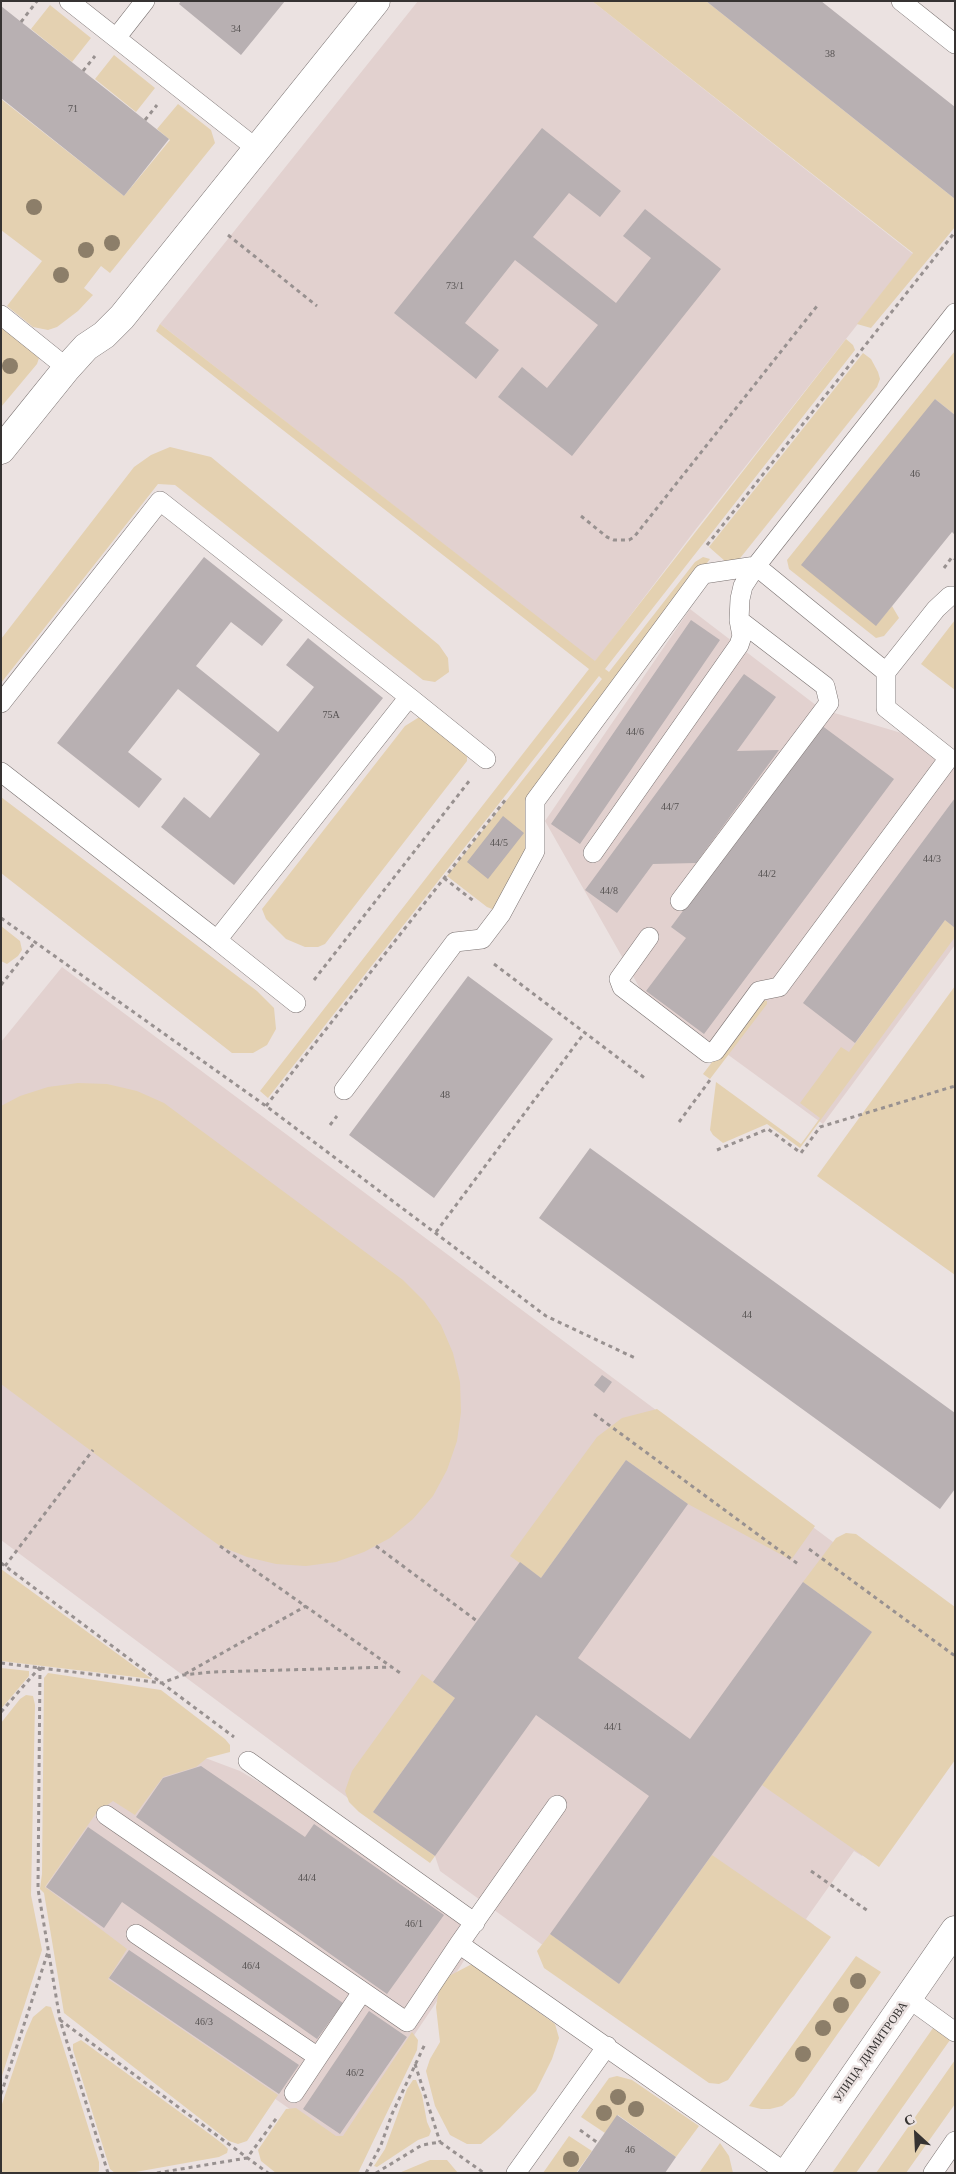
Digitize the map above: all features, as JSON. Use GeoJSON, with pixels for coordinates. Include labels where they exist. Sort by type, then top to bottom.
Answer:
{"type":"FeatureCollection","features":[{"type":"Feature","properties":{"kind":"street"},"geometry":{"type":"LineString","coordinates":[[1,450],[66,368],[86,347],[104,335],[122,317],[376,1]]}},
{"type":"Feature","properties":{"kind":"street","name":"УЛИЦА ДИМИТРОВА"},"geometry":{"type":"LineString","coordinates":[[786,2173],[955,1930]]}},
{"type":"Feature","properties":{"kind":"lane"},"geometry":{"type":"LineString","coordinates":[[69,1],[257,150]]}},
{"type":"Feature","properties":{"kind":"lane"},"geometry":{"type":"LineString","coordinates":[[116,38],[146,1]]}},
{"type":"Feature","properties":{"kind":"lane"},"geometry":{"type":"LineString","coordinates":[[901,1],[955,44]]}},
{"type":"Feature","properties":{"kind":"lane"},"geometry":{"type":"LineString","coordinates":[[593,853],[739,646],[742,636],[739,620],[743,586],[756,566],[955,313]]}},
{"type":"Feature","properties":{"kind":"lane"},"geometry":{"type":"LineString","coordinates":[[1,315],[66,368]]}},
{"type":"Feature","properties":{"kind":"lane"},"geometry":{"type":"LineString","coordinates":[[1,703],[160,501],[486,759]]}},
{"type":"Feature","properties":{"kind":"lane"},"geometry":{"type":"LineString","coordinates":[[344,1090],[455,942],[482,939],[498,919],[535,851],[534,801],[703,574],[756,566],[886,672]]}},
{"type":"Feature","properties":{"kind":"lane"},"geometry":{"type":"LineString","coordinates":[[650,938],[619,978],[622,987],[708,1053],[714,1051],[759,991],[779,987],[949,758],[886,708],[886,672],[936,609],[950,596],[955,596]]}},
{"type":"Feature","properties":{"kind":"lane"},"geometry":{"type":"LineString","coordinates":[[680,901],[830,703],[825,686],[739,620]]}},
{"type":"Feature","properties":{"kind":"lane"},"geometry":{"type":"LineString","coordinates":[[217,940],[409,697]]}},
{"type":"Feature","properties":{"kind":"lane"},"geometry":{"type":"LineString","coordinates":[[1,772],[296,1002]]}},
{"type":"Feature","properties":{"kind":"lane"},"geometry":{"type":"LineString","coordinates":[[248,1761],[474,1923]]}},
{"type":"Feature","properties":{"kind":"lane"},"geometry":{"type":"LineString","coordinates":[[106,1815],[407,2022],[459,1944],[557,1805]]}},
{"type":"Feature","properties":{"kind":"lane"},"geometry":{"type":"LineString","coordinates":[[136,1934],[318,2057]]}},
{"type":"Feature","properties":{"kind":"lane"},"geometry":{"type":"LineString","coordinates":[[459,1944],[786,2173]]}},
{"type":"Feature","properties":{"kind":"lane"},"geometry":{"type":"LineString","coordinates":[[294,2093],[362,1992]]}},
{"type":"Feature","properties":{"kind":"lane"},"geometry":{"type":"LineString","coordinates":[[908,1998],[955,2032]]}},
{"type":"Feature","properties":{"kind":"lane"},"geometry":{"type":"LineString","coordinates":[[516,2173],[606,2046]]}},
{"type":"Feature","properties":{"kind":"lane"},"geometry":{"type":"LineString","coordinates":[[933,2173],[955,2141]]}},
{"type":"Feature","properties":{"kind":"path"},"geometry":{"type":"LineString","coordinates":[[21,22],[37,1]]}},
{"type":"Feature","properties":{"kind":"path"},"geometry":{"type":"LineString","coordinates":[[204,216],[317,306]]}},
{"type":"Feature","properties":{"kind":"path"},"geometry":{"type":"LineString","coordinates":[[865,343],[955,232]]}},
{"type":"Feature","properties":{"kind":"path"},"geometry":{"type":"LineString","coordinates":[[581,516],[607,537],[614,540],[629,540],[634,537],[817,306]]}},
{"type":"Feature","properties":{"kind":"path"},"geometry":{"type":"LineString","coordinates":[[940,572],[952,557],[955,559]]}},
{"type":"Feature","properties":{"kind":"path"},"geometry":{"type":"LineString","coordinates":[[296,1002],[486,759]]}},
{"type":"Feature","properties":{"kind":"path"},"geometry":{"type":"LineString","coordinates":[[444,878],[498,919]]}},
{"type":"Feature","properties":{"kind":"path"},"geometry":{"type":"LineString","coordinates":[[266,1106],[424,904]]}},
{"type":"Feature","properties":{"kind":"path"},"geometry":{"type":"LineString","coordinates":[[1,918],[266,1106],[546,1316],[635,1358]]}},
{"type":"Feature","properties":{"kind":"path"},"geometry":{"type":"LineString","coordinates":[[1,985],[36,942]]}},
{"type":"Feature","properties":{"kind":"path"},"geometry":{"type":"LineString","coordinates":[[491,962],[646,1079]]}},
{"type":"Feature","properties":{"kind":"path"},"geometry":{"type":"LineString","coordinates":[[435,1232],[585,1032]]}},
{"type":"Feature","properties":{"kind":"path"},"geometry":{"type":"LineString","coordinates":[[679,1122],[711,1079]]}},
{"type":"Feature","properties":{"kind":"path"},"geometry":{"type":"LineString","coordinates":[[717,1150],[768,1129],[801,1153],[820,1127],[955,1086]]}},
{"type":"Feature","properties":{"kind":"path"},"geometry":{"type":"LineString","coordinates":[[330,1125],[341,1110]]}},
{"type":"Feature","properties":{"kind":"path"},"geometry":{"type":"LineString","coordinates":[[594,1414],[798,1564]]}},
{"type":"Feature","properties":{"kind":"path"},"geometry":{"type":"LineString","coordinates":[[93,1450],[3,1564],[236,1739],[248,1761]]}},
{"type":"Feature","properties":{"kind":"path"},"geometry":{"type":"LineString","coordinates":[[220,1546],[403,1674]]}},
{"type":"Feature","properties":{"kind":"path"},"geometry":{"type":"LineString","coordinates":[[376,1546],[476,1621]]}},
{"type":"Feature","properties":{"kind":"path"},"geometry":{"type":"LineString","coordinates":[[809,1549],[955,1656]]}},
{"type":"Feature","properties":{"kind":"path"},"geometry":{"type":"LineString","coordinates":[[1,1663],[40,1666],[162,1683],[183,1675],[306,1606]]}},
{"type":"Feature","properties":{"kind":"path"},"geometry":{"type":"LineString","coordinates":[[1,1712],[40,1666]]}},
{"type":"Feature","properties":{"kind":"path"},"geometry":{"type":"LineString","coordinates":[[40,1666],[38,1889],[60,2020],[108,2173]]}},
{"type":"Feature","properties":{"kind":"path"},"geometry":{"type":"LineString","coordinates":[[183,1675],[212,1672],[392,1667]]}},
{"type":"Feature","properties":{"kind":"path"},"geometry":{"type":"LineString","coordinates":[[811,1871],[868,1911]]}},
{"type":"Feature","properties":{"kind":"path"},"geometry":{"type":"LineString","coordinates":[[1,2094],[48,1951]]}},
{"type":"Feature","properties":{"kind":"path"},"geometry":{"type":"LineString","coordinates":[[366,2173],[426,2040],[428,2024],[420,2002]]}},
{"type":"Feature","properties":{"kind":"path"},"geometry":{"type":"LineString","coordinates":[[60,2020],[268,2173]]}},
{"type":"Feature","properties":{"kind":"path"},"geometry":{"type":"LineString","coordinates":[[415,2064],[440,2142],[484,2173]]}},
{"type":"Feature","properties":{"kind":"path"},"geometry":{"type":"LineString","coordinates":[[157,2173],[247,2158],[294,2093]]}},
{"type":"Feature","properties":{"kind":"path"},"geometry":{"type":"LineString","coordinates":[[576,2127],[598,2143]]}},
{"type":"Feature","properties":{"kind":"path"},"geometry":{"type":"LineString","coordinates":[[376,2173],[422,2145],[440,2142]]}},
{"type":"Feature","properties":{"kind":"shaded area"},"geometry":{"type":"Polygon","coordinates":[[[418,1],[592,1],[913,254],[696,529],[595,662],[160,324],[418,1]]]}},
{"type":"Feature","properties":{"kind":"shaded area"},"geometry":{"type":"Polygon","coordinates":[[[592,1],[706,1],[955,199],[955,227],[871,328],[857,324],[913,253],[592,1]]]}},
{"type":"Feature","properties":{"kind":"shaded area"},"geometry":{"type":"Polygon","coordinates":[[[50,5],[91,38],[72,62],[31,29],[50,5]]]}},
{"type":"Feature","properties":{"kind":"shaded area"},"geometry":{"type":"Polygon","coordinates":[[[114,55],[155,88],[136,112],[95,79],[114,55]]]}},
{"type":"Feature","properties":{"kind":"shaded area"},"geometry":{"type":"Polygon","coordinates":[[[1,99],[124,196],[170,140],[157,129],[178,104],[211,130],[215,143],[110,273],[101,266],[84,288],[93,295],[78,311],[57,327],[48,330],[33,327],[7,306],[42,261],[1,230],[1,99]]]}},
{"type":"Feature","properties":{"kind":"shaded area"},"geometry":{"type":"Polygon","coordinates":[[[1,323],[37,353],[39,358],[37,364],[1,407],[1,323]]]}},
{"type":"Feature","properties":{"kind":"shaded area"},"geometry":{"type":"Polygon","coordinates":[[[160,324],[595,661],[846,339],[853,345],[855,350],[605,669],[609,672],[695,562],[703,557],[710,559],[530,799],[530,850],[497,911],[487,907],[447,876],[602,679],[599,676],[268,1098],[260,1091],[589,669],[156,331],[160,324]]]}},
{"type":"Feature","properties":{"kind":"shaded area"},"geometry":{"type":"Polygon","coordinates":[[[955,351],[955,415],[935,399],[876,625],[892,606],[899,618],[884,636],[876,638],[789,569],[787,560],[955,351]]]}},
{"type":"Feature","properties":{"kind":"shaded area"},"geometry":{"type":"Polygon","coordinates":[[[863,353],[871,359],[878,372],[880,379],[877,387],[737,562],[726,562],[709,547],[863,353]]]}},
{"type":"Feature","properties":{"kind":"shaded area"},"geometry":{"type":"Polygon","coordinates":[[[170,447],[211,457],[439,645],[448,658],[449,672],[435,682],[423,680],[175,485],[158,484],[1,683],[1,639],[134,467],[151,455],[170,447]]]}},
{"type":"Feature","properties":{"kind":"shaded area"},"geometry":{"type":"Polygon","coordinates":[[[690,609],[821,709],[955,749],[955,945],[823,1124],[642,992],[545,821],[690,609]]]}},
{"type":"Feature","properties":{"kind":"shaded area"},"geometry":{"type":"Polygon","coordinates":[[[955,620],[955,690],[921,664],[955,620]]]}},
{"type":"Feature","properties":{"kind":"shaded area"},"geometry":{"type":"Polygon","coordinates":[[[421,716],[467,752],[467,761],[325,944],[318,947],[305,947],[286,939],[266,919],[262,909],[405,726],[421,716]]]}},
{"type":"Feature","properties":{"kind":"shaded area"},"geometry":{"type":"Polygon","coordinates":[[[1,797],[257,991],[274,1008],[276,1029],[267,1045],[253,1053],[232,1053],[1,873],[1,797]]]}},
{"type":"Feature","properties":{"kind":"shaded area"},"geometry":{"type":"Polygon","coordinates":[[[945,920],[955,928],[955,937],[800,1148],[767,1124],[723,1143],[713,1135],[710,1130],[716,1082],[801,1144],[820,1118],[800,1103],[841,1047],[849,1052],[945,920]]]}},
{"type":"Feature","properties":{"kind":"shaded area"},"geometry":{"type":"Polygon","coordinates":[[[1,926],[20,941],[22,950],[18,956],[7,964],[1,961],[1,926]]]}},
{"type":"Feature","properties":{"kind":"shaded area"},"geometry":{"type":"Polygon","coordinates":[[[62,967],[955,1633],[955,1725],[862,1856],[854,1851],[806,1919],[814,1925],[712,2067],[440,1871],[435,1856],[352,1801],[1,1540],[1,1042],[62,967]]]}},
{"type":"Feature","properties":{"kind":"shaded area"},"geometry":{"type":"Polygon","coordinates":[[[955,986],[955,1275],[817,1176],[955,986]]]}},
{"type":"Feature","properties":{"kind":"shaded area"},"geometry":{"type":"Polygon","coordinates":[[[761,1000],[767,1001],[767,1004],[710,1079],[703,1074],[761,1000]]]}},
{"type":"Feature","properties":{"kind":"shaded area"},"geometry":{"type":"Polygon","coordinates":[[[78,1083],[107,1084],[137,1091],[164,1103],[403,1280],[424,1301],[441,1325],[453,1353],[460,1382],[461,1412],[457,1441],[447,1470],[433,1496],[413,1519],[390,1538],[364,1552],[336,1562],[306,1566],[276,1564],[247,1557],[220,1546],[1,1384],[1,1106],[20,1096],[48,1087],[78,1083]]]}},
{"type":"Feature","properties":{"kind":"shaded area"},"geometry":{"type":"Polygon","coordinates":[[[657,1409],[815,1526],[791,1560],[688,1504],[626,1460],[541,1578],[510,1556],[597,1437],[622,1418],[657,1409]]]}},
{"type":"Feature","properties":{"kind":"shaded area"},"geometry":{"type":"Polygon","coordinates":[[[846,1533],[856,1534],[955,1607],[955,1760],[879,1867],[762,1785],[872,1632],[803,1582],[836,1538],[846,1533]]]}},
{"type":"Feature","properties":{"kind":"shaded area"},"geometry":{"type":"Polygon","coordinates":[[[1,1569],[152,1679],[1,1661],[1,1569]]]}},
{"type":"Feature","properties":{"kind":"shaded area"},"geometry":{"type":"Polygon","coordinates":[[[1,1668],[29,1671],[29,1676],[1,1709],[1,1668]]]}},
{"type":"Feature","properties":{"kind":"shaded area"},"geometry":{"type":"Polygon","coordinates":[[[48,1673],[161,1690],[225,1739],[230,1745],[230,1752],[207,1758],[196,1767],[163,1777],[135,1815],[113,1801],[97,1812],[45,1887],[127,1949],[108,1979],[278,2095],[247,2141],[238,2144],[229,2141],[64,2013],[44,1893],[40,1889],[42,1874],[44,1678],[48,1673]]]}},
{"type":"Feature","properties":{"kind":"shaded area"},"geometry":{"type":"Polygon","coordinates":[[[422,1674],[455,1698],[373,1812],[435,1856],[430,1863],[359,1812],[349,1802],[345,1791],[352,1771],[422,1674]]]}},
{"type":"Feature","properties":{"kind":"shaded area"},"geometry":{"type":"Polygon","coordinates":[[[26,1695],[33,1696],[35,1705],[31,1895],[42,1950],[1,2079],[1,1723],[20,1699],[26,1695]]]}},
{"type":"Feature","properties":{"kind":"shaded area"},"geometry":{"type":"Polygon","coordinates":[[[200,1756],[240,1771],[291,1801],[476,1932],[474,1944],[460,1967],[344,2139],[330,2137],[103,1979],[45,1887],[106,1797],[200,1756]]]}},
{"type":"Feature","properties":{"kind":"shaded area"},"geometry":{"type":"Polygon","coordinates":[[[712,1855],[831,1937],[728,2080],[719,2084],[709,2083],[544,1968],[537,1951],[550,1934],[619,1984],[712,1855]]]}},
{"type":"Feature","properties":{"kind":"shaded area"},"geometry":{"type":"Polygon","coordinates":[[[856,1956],[881,1972],[794,2096],[782,2106],[770,2109],[749,2106],[856,1956]]]}},
{"type":"Feature","properties":{"kind":"shaded area"},"geometry":{"type":"Polygon","coordinates":[[[472,1964],[555,2024],[559,2038],[552,2059],[536,2091],[500,2128],[481,2144],[467,2144],[450,2135],[435,2106],[426,2071],[430,2059],[440,2042],[436,2007],[439,1989],[447,1977],[472,1964]]]}},
{"type":"Feature","properties":{"kind":"shaded area"},"geometry":{"type":"Polygon","coordinates":[[[46,2006],[51,2007],[99,2162],[99,2171],[96,2173],[1,2173],[1,2107],[33,2017],[46,2006]]]}},
{"type":"Feature","properties":{"kind":"shaded area"},"geometry":{"type":"Polygon","coordinates":[[[933,2028],[950,2040],[856,2173],[832,2173],[933,2028]]]}},
{"type":"Feature","properties":{"kind":"shaded area"},"geometry":{"type":"Polygon","coordinates":[[[412,2032],[418,2040],[417,2050],[358,2173],[276,2173],[261,2161],[258,2150],[286,2109],[296,2108],[336,2136],[343,2136],[412,2032]]]}},
{"type":"Feature","properties":{"kind":"shaded area"},"geometry":{"type":"Polygon","coordinates":[[[81,2040],[224,2145],[228,2149],[227,2153],[219,2157],[130,2173],[115,2173],[110,2169],[73,2050],[73,2044],[81,2040]]]}},
{"type":"Feature","properties":{"kind":"shaded area"},"geometry":{"type":"Polygon","coordinates":[[[955,2060],[955,2104],[906,2173],[876,2173],[955,2060]]]}},
{"type":"Feature","properties":{"kind":"shaded area"},"geometry":{"type":"Polygon","coordinates":[[[617,2076],[632,2080],[699,2126],[676,2157],[618,2115],[605,2133],[581,2117],[609,2078],[617,2076]]]}},
{"type":"Feature","properties":{"kind":"shaded area"},"geometry":{"type":"Polygon","coordinates":[[[413,2080],[416,2080],[422,2095],[427,2122],[431,2131],[429,2136],[418,2140],[377,2167],[374,2166],[385,2149],[407,2089],[413,2080]]]}},
{"type":"Feature","properties":{"kind":"shaded area"},"geometry":{"type":"Polygon","coordinates":[[[569,2136],[592,2151],[576,2173],[543,2173],[569,2136]]]}},
{"type":"Feature","properties":{"kind":"shaded area"},"geometry":{"type":"Polygon","coordinates":[[[720,2143],[729,2156],[733,2173],[699,2173],[720,2143]]]}},
{"type":"Feature","properties":{"kind":"shaded area"},"geometry":{"type":"Polygon","coordinates":[[[430,2160],[447,2160],[458,2173],[399,2173],[430,2160]]]}},
{"type":"Feature","properties":{"kind":"building"},"geometry":{"type":"Polygon","coordinates":[[[181,1],[285,1],[241,55],[179,4],[181,1]]]}},
{"type":"Feature","properties":{"kind":"building"},"geometry":{"type":"Polygon","coordinates":[[[706,1],[821,1],[955,107],[955,199],[706,1]]]}},
{"type":"Feature","properties":{"kind":"building"},"geometry":{"type":"Polygon","coordinates":[[[1,6],[169,139],[124,196],[1,98],[1,6]]]}},
{"type":"Feature","properties":{"kind":"building"},"geometry":{"type":"Polygon","coordinates":[[[542,128],[621,191],[600,217],[569,193],[533,237],[616,303],[651,258],[623,236],[645,209],[721,269],[572,456],[498,397],[522,367],[547,388],[598,325],[515,260],[465,323],[499,350],[476,379],[394,313],[542,128]]]}},
{"type":"Feature","properties":{"kind":"building"},"geometry":{"type":"Polygon","coordinates":[[[935,399],[955,415],[955,535],[952,532],[876,626],[801,565],[935,399]]]}},
{"type":"Feature","properties":{"kind":"building"},"geometry":{"type":"Polygon","coordinates":[[[204,557],[283,620],[262,646],[231,622],[196,666],[278,732],[314,687],[286,665],[308,638],[383,698],[234,885],[161,827],[184,797],[210,818],[260,754],[178,689],[128,752],[162,779],[139,808],[57,743],[204,557]]]}},
{"type":"Feature","properties":{"kind":"building"},"geometry":{"type":"Polygon","coordinates":[[[691,620],[720,640],[580,844],[551,824],[691,620]]]}},
{"type":"Feature","properties":{"kind":"building"},"geometry":{"type":"Polygon","coordinates":[[[744,674],[776,697],[737,751],[779,750],[696,863],[653,864],[617,913],[585,890],[744,674]]]}},
{"type":"Feature","properties":{"kind":"building"},"geometry":{"type":"Polygon","coordinates":[[[821,725],[894,779],[704,1034],[646,991],[686,938],[671,927],[821,725]]]}},
{"type":"Feature","properties":{"kind":"building"},"geometry":{"type":"Polygon","coordinates":[[[955,798],[955,928],[945,920],[855,1043],[803,1003],[955,798]]]}},
{"type":"Feature","properties":{"kind":"building"},"geometry":{"type":"Polygon","coordinates":[[[503,816],[524,833],[488,879],[467,862],[503,816]]]}},
{"type":"Feature","properties":{"kind":"building"},"geometry":{"type":"Polygon","coordinates":[[[468,976],[553,1039],[434,1198],[349,1135],[468,976]]]}},
{"type":"Feature","properties":{"kind":"building"},"geometry":{"type":"Polygon","coordinates":[[[590,1148],[955,1413],[955,1489],[940,1509],[539,1218],[590,1148]]]}},
{"type":"Feature","properties":{"kind":"building"},"geometry":{"type":"Polygon","coordinates":[[[602,1375],[612,1382],[604,1393],[594,1385],[602,1375]]]}},
{"type":"Feature","properties":{"kind":"building"},"geometry":{"type":"Polygon","coordinates":[[[626,1460],[688,1504],[578,1658],[690,1739],[803,1582],[872,1632],[619,1984],[550,1934],[649,1796],[536,1715],[435,1856],[373,1812],[455,1698],[433,1682],[520,1562],[541,1578],[626,1460]]]}},
{"type":"Feature","properties":{"kind":"building"},"geometry":{"type":"Polygon","coordinates":[[[201,1766],[305,1837],[314,1824],[444,1915],[387,1994],[136,1817],[163,1778],[201,1766]]]}},
{"type":"Feature","properties":{"kind":"building"},"geometry":{"type":"Polygon","coordinates":[[[88,1827],[343,2003],[317,2039],[122,1902],[104,1928],[46,1887],[88,1827]]]}},
{"type":"Feature","properties":{"kind":"building"},"geometry":{"type":"Polygon","coordinates":[[[129,1950],[299,2065],[279,2094],[109,1978],[129,1950]]]}},
{"type":"Feature","properties":{"kind":"building"},"geometry":{"type":"Polygon","coordinates":[[[369,2011],[407,2037],[340,2134],[303,2109],[369,2011]]]}},
{"type":"Feature","properties":{"kind":"building"},"geometry":{"type":"Polygon","coordinates":[[[617,2115],[676,2157],[665,2173],[577,2173],[617,2115]]]}}]}
